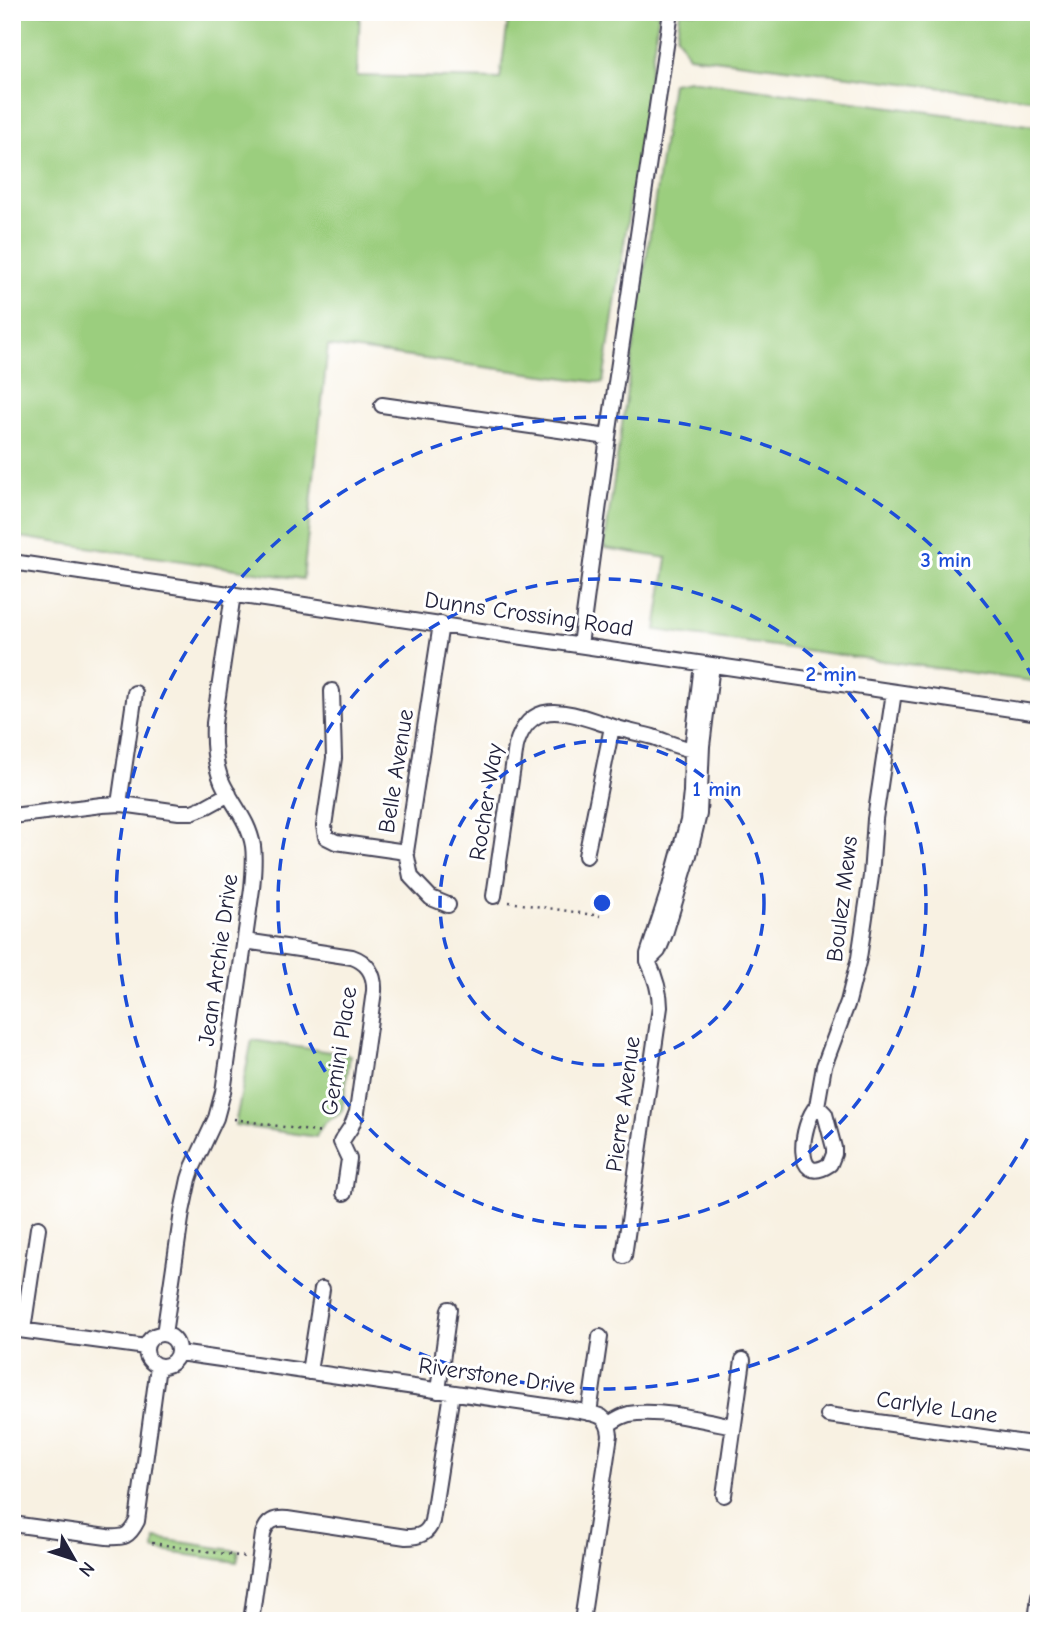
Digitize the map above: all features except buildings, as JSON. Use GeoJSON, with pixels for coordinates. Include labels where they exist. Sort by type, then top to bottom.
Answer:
{"type":"FeatureCollection","features":[{"type":"Feature","properties":{"kind":"street"},"geometry":{"type":"LineString","coordinates":[[580,645],[671,12]]}},
{"type":"Feature","properties":{"kind":"street"},"geometry":{"type":"LineString","coordinates":[[382,405],[608,437]]}},
{"type":"Feature","properties":{"kind":"street","name":"Dunns Crossing Road"},"geometry":{"type":"LineString","coordinates":[[12,562],[1039,713]]}},
{"type":"Feature","properties":{"kind":"street","name":"Jean Archie Drive"},"geometry":{"type":"LineString","coordinates":[[164,1334],[189,1179],[216,1118],[223,1093],[253,889],[253,846],[243,818],[223,782],[213,741],[233,594]]}},
{"type":"Feature","properties":{"kind":"street","name":"Belle Avenue"},"geometry":{"type":"LineString","coordinates":[[441,624],[406,852],[411,877],[431,898],[448,905]]}},
{"type":"Feature","properties":{"kind":"street","name":"Pierre Avenue"},"geometry":{"type":"LineString","coordinates":[[624,1256],[660,1007],[660,996],[648,954],[688,821],[707,664]]}},
{"type":"Feature","properties":{"kind":"street"},"geometry":{"type":"LineString","coordinates":[[332,691],[334,758],[324,826],[326,837],[336,842],[406,852]]}},
{"type":"Feature","properties":{"kind":"street","name":"Boulez Mews"},"geometry":{"type":"LineString","coordinates":[[817,1107],[824,1066],[848,1002],[859,958],[871,876],[875,819],[894,692]]}},
{"type":"Feature","properties":{"kind":"street"},"geometry":{"type":"LineString","coordinates":[[119,804],[135,693]]}},
{"type":"Feature","properties":{"kind":"street","name":"Rocher Way"},"geometry":{"type":"LineString","coordinates":[[494,897],[516,746],[527,723],[546,713],[584,716],[612,727],[697,751]]}},
{"type":"Feature","properties":{"kind":"street"},"geometry":{"type":"LineString","coordinates":[[586,856],[612,727]]}},
{"type":"Feature","properties":{"kind":"street"},"geometry":{"type":"LineString","coordinates":[[12,816],[119,804],[192,812],[229,794]]}},
{"type":"Feature","properties":{"kind":"street","name":"Gemini Place"},"geometry":{"type":"LineString","coordinates":[[245,941],[352,957],[365,964],[373,976],[374,990],[358,1103],[354,1120],[341,1142],[349,1159],[344,1193]]}},
{"type":"Feature","properties":{"kind":"street"},"geometry":{"type":"LineString","coordinates":[[38,1228],[18,1329],[146,1348]]}},
{"type":"Feature","properties":{"kind":"street"},"geometry":{"type":"LineString","coordinates":[[309,1372],[322,1289]]}},
{"type":"Feature","properties":{"kind":"street"},"geometry":{"type":"LineString","coordinates":[[251,1621],[263,1534],[265,1527],[274,1519],[287,1518],[414,1537],[428,1530],[432,1521],[445,1392],[449,1309]]}},
{"type":"Feature","properties":{"kind":"street"},"geometry":{"type":"LineString","coordinates":[[164,1334],[174,1338],[179,1353],[171,1364],[162,1367],[150,1361],[146,1348],[150,1339],[164,1334]]}},
{"type":"Feature","properties":{"kind":"street"},"geometry":{"type":"LineString","coordinates":[[589,1413],[600,1337]]}},
{"type":"Feature","properties":{"kind":"street","name":"Riverstone Drive"},"geometry":{"type":"LineString","coordinates":[[179,1353],[589,1413],[603,1417],[609,1424]]}},
{"type":"Feature","properties":{"kind":"street"},"geometry":{"type":"LineString","coordinates":[[724,1495],[743,1360]]}},
{"type":"Feature","properties":{"kind":"street"},"geometry":{"type":"LineString","coordinates":[[12,1524],[107,1537],[123,1538],[129,1533],[137,1521],[158,1366]]}},
{"type":"Feature","properties":{"kind":"street"},"geometry":{"type":"LineString","coordinates":[[582,1621],[610,1435],[609,1424],[628,1415],[658,1414],[733,1426]]}},
{"type":"Feature","properties":{"kind":"street","name":"Carlyle Lane"},"geometry":{"type":"LineString","coordinates":[[828,1415],[1039,1445]]}},
{"type":"Feature","properties":{"kind":"street"},"geometry":{"type":"LineString","coordinates":[[1036,1621],[1039,1595]]}},
{"type":"Feature","properties":{"kind":"path"},"geometry":{"type":"LineString","coordinates":[[509,902],[600,916]]}},
{"type":"Feature","properties":{"kind":"path"},"geometry":{"type":"LineString","coordinates":[[234,1119],[322,1133]]}},
{"type":"Feature","properties":{"kind":"path"},"geometry":{"type":"LineString","coordinates":[[152,1543],[249,1557]]}},
{"type":"Feature","properties":{"kind":"green space"},"geometry":{"type":"Polygon","coordinates":[[[12,12],[360,12],[357,76],[500,79],[508,21],[424,12],[659,12],[603,383],[328,346],[303,579],[12,536],[12,12]]]}},
{"type":"Feature","properties":{"kind":"green space"},"geometry":{"type":"Polygon","coordinates":[[[680,12],[1039,12],[1039,100],[689,56],[677,36],[680,12]]]}},
{"type":"Feature","properties":{"kind":"green space"},"geometry":{"type":"Polygon","coordinates":[[[689,80],[1034,126],[1039,130],[1039,682],[656,630],[667,558],[604,548],[672,83],[689,80]]]}},
{"type":"Feature","properties":{"kind":"green space"},"geometry":{"type":"Polygon","coordinates":[[[252,1040],[350,1055],[342,1111],[324,1123],[316,1137],[235,1125],[252,1040]]]}},
{"type":"Feature","properties":{"kind":"green space"},"geometry":{"type":"Polygon","coordinates":[[[155,1538],[239,1551],[237,1562],[154,1550],[155,1538]]]}}]}
